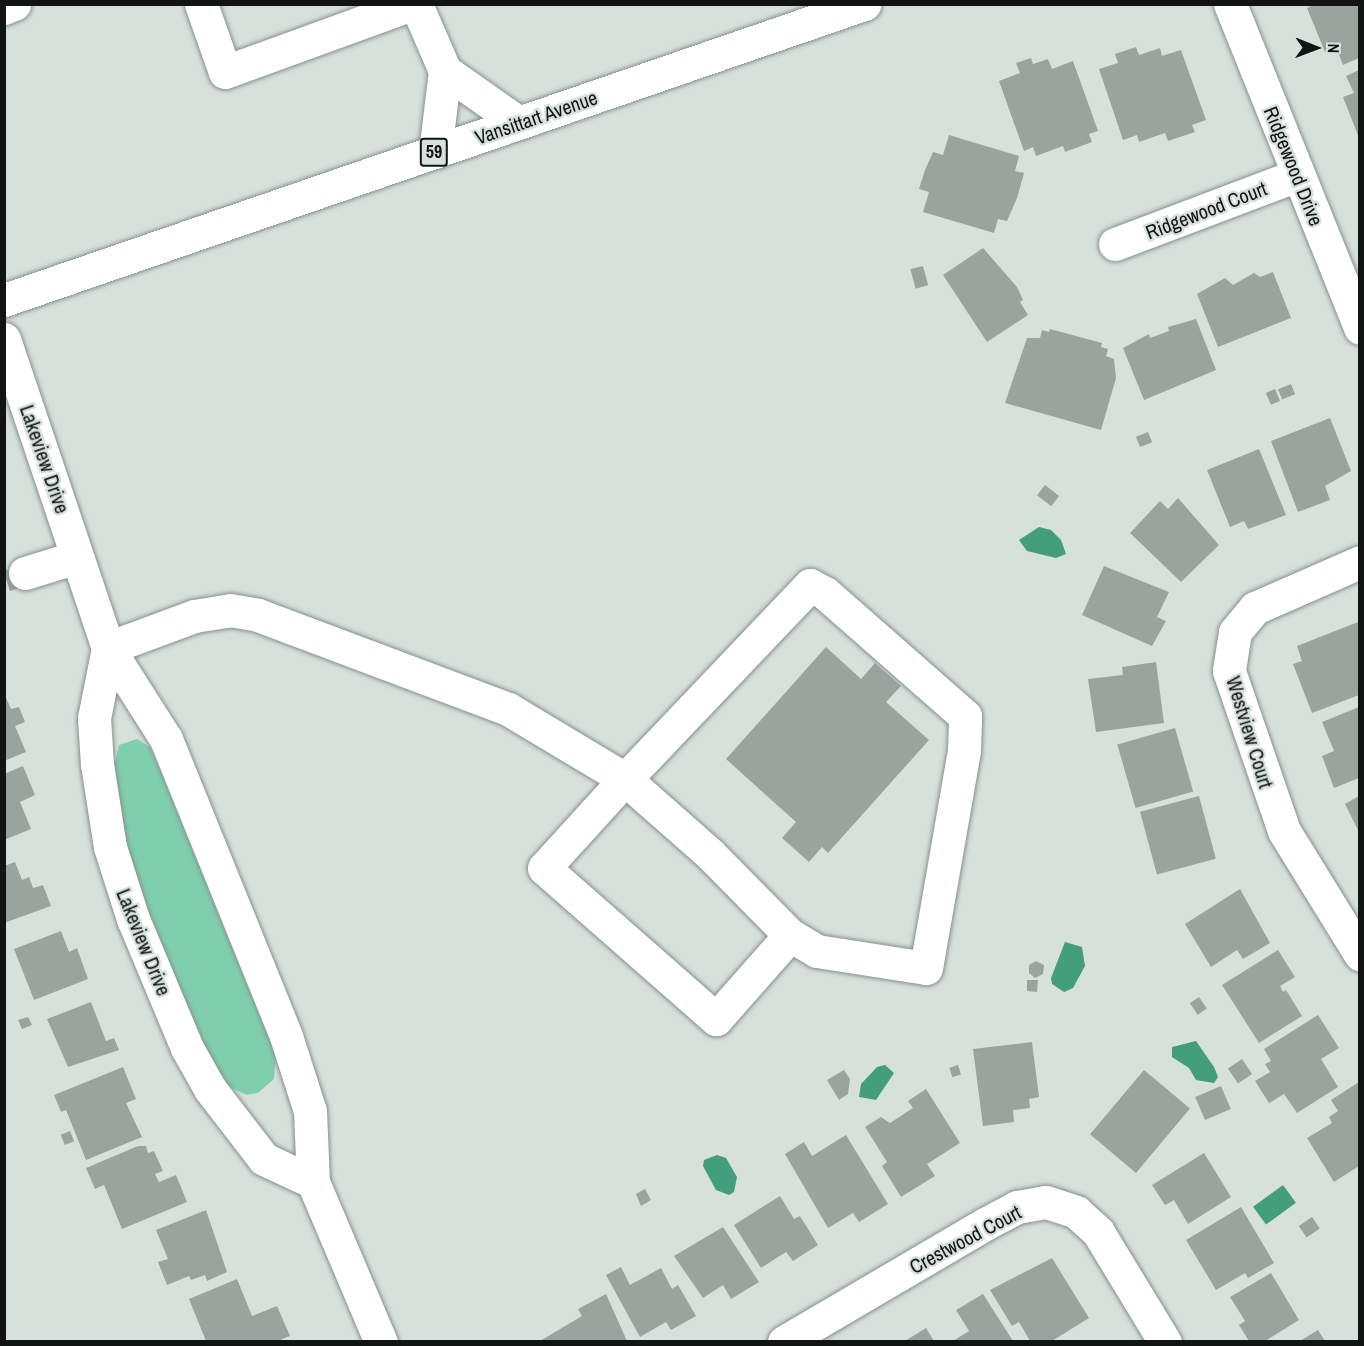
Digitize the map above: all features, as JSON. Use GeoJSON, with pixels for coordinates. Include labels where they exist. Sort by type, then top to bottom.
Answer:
{"type":"FeatureCollection","features":[{"type":"Feature","properties":{"kind":"street"},"geometry":{"type":"LineString","coordinates":[[4,8],[14,4]]}},
{"type":"Feature","properties":{"kind":"street"},"geometry":{"type":"LineString","coordinates":[[201,4],[225,72],[414,4],[445,71],[519,123]]}},
{"type":"Feature","properties":{"kind":"street","name":"Vansittart Avenue"},"geometry":{"type":"LineString","coordinates":[[4,300],[864,4]]}},
{"type":"Feature","properties":{"kind":"street","name":"Ridgewood Drive"},"geometry":{"type":"LineString","coordinates":[[1230,4],[1359,328]]}},
{"type":"Feature","properties":{"kind":"street"},"geometry":{"type":"LineString","coordinates":[[435,152],[445,71]]}},
{"type":"Feature","properties":{"kind":"street","name":"Ridgewood Court"},"geometry":{"type":"LineString","coordinates":[[1115,244],[1298,175]]}},
{"type":"Feature","properties":{"kind":"street","name":"Lakeview Drive"},"geometry":{"type":"LineString","coordinates":[[4,339],[108,648],[166,739],[286,1036],[310,1111],[313,1182],[381,1341]]}},
{"type":"Feature","properties":{"kind":"street"},"geometry":{"type":"LineString","coordinates":[[25,573],[77,556]]}},
{"type":"Feature","properties":{"kind":"street","name":"Westview Court"},"geometry":{"type":"LineString","coordinates":[[1359,562],[1255,608],[1235,632],[1229,671],[1284,831],[1359,954]]}},
{"type":"Feature","properties":{"kind":"street"},"geometry":{"type":"LineString","coordinates":[[108,648],[212,611],[230,610],[258,615],[508,709],[625,779],[710,854],[790,935],[817,951],[926,968],[964,750],[965,716],[825,593],[810,585],[625,779],[544,868],[716,1019],[790,935]]}},
{"type":"Feature","properties":{"kind":"street","name":"Lakeview Drive"},"geometry":{"type":"LineString","coordinates":[[108,648],[94,718],[97,764],[110,847],[129,909],[187,1048],[210,1089],[264,1159],[313,1182]]}},
{"type":"Feature","properties":{"kind":"street","name":"Crestwood Court"},"geometry":{"type":"LineString","coordinates":[[784,1341],[1017,1207],[1046,1202],[1076,1212],[1091,1224],[1165,1341]]}},
{"type":"Feature","properties":{"kind":"shaded area"},"geometry":{"type":"Polygon","coordinates":[[[1039,527],[1051,530],[1061,540],[1066,554],[1056,558],[1027,551],[1019,540],[1039,527]]]}},
{"type":"Feature","properties":{"kind":"shaded area"},"geometry":{"type":"Polygon","coordinates":[[[137,739],[150,747],[156,760],[276,1056],[274,1079],[258,1093],[247,1095],[231,1088],[209,1057],[141,893],[123,839],[114,767],[119,745],[137,739]]]}},
{"type":"Feature","properties":{"kind":"shaded area"},"geometry":{"type":"Polygon","coordinates":[[[1065,942],[1082,947],[1085,966],[1073,988],[1064,992],[1052,984],[1051,978],[1065,942]]]}},
{"type":"Feature","properties":{"kind":"shaded area"},"geometry":{"type":"Polygon","coordinates":[[[1196,1041],[1214,1067],[1218,1077],[1214,1083],[1196,1080],[1189,1068],[1172,1057],[1172,1047],[1196,1041]]]}},
{"type":"Feature","properties":{"kind":"shaded area"},"geometry":{"type":"Polygon","coordinates":[[[885,1065],[894,1073],[876,1100],[859,1097],[861,1084],[877,1067],[885,1065]]]}},
{"type":"Feature","properties":{"kind":"shaded area"},"geometry":{"type":"Polygon","coordinates":[[[717,1155],[726,1158],[737,1177],[734,1192],[729,1195],[716,1190],[703,1166],[704,1160],[717,1155]]]}},
{"type":"Feature","properties":{"kind":"shaded area"},"geometry":{"type":"Polygon","coordinates":[[[1283,1185],[1296,1203],[1266,1225],[1253,1207],[1283,1185]]]}},
{"type":"Feature","properties":{"kind":"building"},"geometry":{"type":"Polygon","coordinates":[[[1315,4],[1359,4],[1359,58],[1343,65],[1336,47],[1325,52],[1307,8],[1315,4]]]}},
{"type":"Feature","properties":{"kind":"building"},"geometry":{"type":"Polygon","coordinates":[[[1136,47],[1139,55],[1160,48],[1162,56],[1181,50],[1206,120],[1192,125],[1195,132],[1168,141],[1165,133],[1139,142],[1137,135],[1123,140],[1099,69],[1118,63],[1115,54],[1136,47]]]}},
{"type":"Feature","properties":{"kind":"building"},"geometry":{"type":"Polygon","coordinates":[[[1031,58],[1033,64],[1048,59],[1052,69],[1073,61],[1098,131],[1089,134],[1092,142],[1065,152],[1063,146],[1036,156],[1033,147],[1024,151],[999,81],[1020,73],[1016,63],[1031,58]]]}},
{"type":"Feature","properties":{"kind":"building"},"geometry":{"type":"Polygon","coordinates":[[[1359,70],[1359,138],[1343,97],[1354,93],[1346,76],[1359,70]]]}},
{"type":"Feature","properties":{"kind":"building"},"geometry":{"type":"Polygon","coordinates":[[[949,135],[1019,156],[1015,171],[1024,173],[1017,198],[1007,221],[998,219],[994,233],[923,212],[929,192],[919,189],[925,170],[933,152],[943,155],[949,135]]]}},
{"type":"Feature","properties":{"kind":"building"},"geometry":{"type":"Polygon","coordinates":[[[983,248],[1017,287],[1023,300],[1020,302],[1028,315],[987,342],[943,275],[983,248]]]}},
{"type":"Feature","properties":{"kind":"building"},"geometry":{"type":"Polygon","coordinates":[[[923,266],[928,285],[916,289],[910,269],[923,266]]]}},
{"type":"Feature","properties":{"kind":"building"},"geometry":{"type":"Polygon","coordinates":[[[1273,272],[1291,318],[1218,347],[1197,294],[1225,278],[1233,285],[1254,273],[1260,277],[1273,272]]]}},
{"type":"Feature","properties":{"kind":"building"},"geometry":{"type":"Polygon","coordinates":[[[1196,319],[1216,370],[1144,400],[1123,348],[1149,334],[1150,338],[1169,331],[1168,327],[1196,319]]]}},
{"type":"Feature","properties":{"kind":"building"},"geometry":{"type":"Polygon","coordinates":[[[1050,329],[1102,343],[1101,347],[1108,349],[1106,356],[1114,359],[1116,378],[1101,430],[1005,403],[1027,338],[1040,338],[1042,330],[1049,332],[1050,329]]]}},
{"type":"Feature","properties":{"kind":"building"},"geometry":{"type":"Polygon","coordinates":[[[1291,384],[1295,394],[1282,399],[1278,389],[1291,384]]]}},
{"type":"Feature","properties":{"kind":"building"},"geometry":{"type":"Polygon","coordinates":[[[1275,389],[1280,401],[1271,405],[1266,393],[1275,389]]]}},
{"type":"Feature","properties":{"kind":"building"},"geometry":{"type":"Polygon","coordinates":[[[1330,418],[1351,471],[1325,486],[1330,500],[1298,512],[1271,441],[1330,418]]]}},
{"type":"Feature","properties":{"kind":"building"},"geometry":{"type":"Polygon","coordinates":[[[1148,432],[1152,442],[1140,447],[1136,437],[1148,432]]]}},
{"type":"Feature","properties":{"kind":"building"},"geometry":{"type":"Polygon","coordinates":[[[1259,449],[1286,515],[1248,529],[1244,521],[1230,527],[1207,470],[1259,449]]]}},
{"type":"Feature","properties":{"kind":"building"},"geometry":{"type":"Polygon","coordinates":[[[1045,485],[1059,496],[1051,506],[1037,495],[1045,485]]]}},
{"type":"Feature","properties":{"kind":"building"},"geometry":{"type":"Polygon","coordinates":[[[1178,498],[1219,545],[1181,582],[1130,533],[1160,501],[1168,509],[1178,498]]]}},
{"type":"Feature","properties":{"kind":"building"},"geometry":{"type":"Polygon","coordinates":[[[20,566],[26,586],[10,591],[4,571],[20,566]]]}},
{"type":"Feature","properties":{"kind":"building"},"geometry":{"type":"Polygon","coordinates":[[[1104,566],[1169,592],[1157,617],[1166,621],[1152,646],[1082,615],[1104,566]]]}},
{"type":"Feature","properties":{"kind":"building"},"geometry":{"type":"Polygon","coordinates":[[[1358,622],[1359,695],[1312,713],[1293,664],[1302,661],[1297,646],[1358,622]]]}},
{"type":"Feature","properties":{"kind":"building"},"geometry":{"type":"Polygon","coordinates":[[[826,647],[861,679],[875,663],[901,686],[886,702],[929,740],[828,853],[822,847],[809,862],[782,838],[796,822],[726,759],[826,647]]]}},
{"type":"Feature","properties":{"kind":"building"},"geometry":{"type":"Polygon","coordinates":[[[1156,662],[1164,723],[1096,732],[1088,679],[1123,675],[1122,667],[1156,662]]]}},
{"type":"Feature","properties":{"kind":"building"},"geometry":{"type":"Polygon","coordinates":[[[4,693],[11,709],[19,707],[25,722],[15,726],[26,752],[4,761],[4,693]]]}},
{"type":"Feature","properties":{"kind":"building"},"geometry":{"type":"Polygon","coordinates":[[[1359,707],[1359,778],[1334,788],[1322,756],[1334,751],[1322,722],[1359,707]]]}},
{"type":"Feature","properties":{"kind":"building"},"geometry":{"type":"Polygon","coordinates":[[[1175,728],[1193,791],[1136,808],[1117,745],[1175,728]]]}},
{"type":"Feature","properties":{"kind":"building"},"geometry":{"type":"Polygon","coordinates":[[[23,766],[35,795],[20,802],[31,829],[4,840],[4,774],[23,766]]]}},
{"type":"Feature","properties":{"kind":"building"},"geometry":{"type":"Polygon","coordinates":[[[1199,796],[1216,859],[1157,875],[1140,812],[1199,796]]]}},
{"type":"Feature","properties":{"kind":"building"},"geometry":{"type":"Polygon","coordinates":[[[1359,796],[1359,832],[1345,804],[1359,796]]]}},
{"type":"Feature","properties":{"kind":"building"},"geometry":{"type":"Polygon","coordinates":[[[15,862],[22,880],[29,877],[33,888],[43,885],[51,906],[4,923],[4,866],[15,862]]]}},
{"type":"Feature","properties":{"kind":"building"},"geometry":{"type":"Polygon","coordinates":[[[1240,889],[1270,943],[1243,959],[1237,950],[1211,967],[1185,924],[1240,889]]]}},
{"type":"Feature","properties":{"kind":"building"},"geometry":{"type":"Polygon","coordinates":[[[61,931],[69,952],[77,948],[88,979],[34,1000],[14,949],[61,931]]]}},
{"type":"Feature","properties":{"kind":"building"},"geometry":{"type":"Polygon","coordinates":[[[1278,950],[1295,977],[1280,986],[1283,992],[1286,990],[1302,1016],[1259,1043],[1222,985],[1278,950]]]}},
{"type":"Feature","properties":{"kind":"building"},"geometry":{"type":"Polygon","coordinates":[[[1036,961],[1044,965],[1043,974],[1035,978],[1029,973],[1029,965],[1036,961]]]}},
{"type":"Feature","properties":{"kind":"building"},"geometry":{"type":"Polygon","coordinates":[[[1027,980],[1038,980],[1037,992],[1027,991],[1027,980]]]}},
{"type":"Feature","properties":{"kind":"building"},"geometry":{"type":"Polygon","coordinates":[[[1199,997],[1207,1009],[1198,1015],[1190,1003],[1199,997]]]}},
{"type":"Feature","properties":{"kind":"building"},"geometry":{"type":"Polygon","coordinates":[[[91,1002],[106,1041],[114,1038],[119,1050],[68,1067],[47,1019],[91,1002]]]}},
{"type":"Feature","properties":{"kind":"building"},"geometry":{"type":"Polygon","coordinates":[[[1318,1015],[1339,1048],[1321,1059],[1338,1087],[1297,1113],[1284,1094],[1269,1103],[1255,1081],[1270,1072],[1265,1064],[1271,1061],[1264,1049],[1318,1015]]]}},
{"type":"Feature","properties":{"kind":"building"},"geometry":{"type":"Polygon","coordinates":[[[28,1017],[32,1025],[22,1029],[18,1020],[28,1017]]]}},
{"type":"Feature","properties":{"kind":"building"},"geometry":{"type":"Polygon","coordinates":[[[1032,1042],[1039,1097],[1029,1099],[1030,1108],[1013,1110],[1014,1122],[983,1126],[973,1049],[1032,1042]]]}},
{"type":"Feature","properties":{"kind":"building"},"geometry":{"type":"Polygon","coordinates":[[[1242,1059],[1252,1074],[1238,1083],[1228,1069],[1242,1059]]]}},
{"type":"Feature","properties":{"kind":"building"},"geometry":{"type":"Polygon","coordinates":[[[958,1065],[961,1075],[952,1077],[949,1068],[958,1065]]]}},
{"type":"Feature","properties":{"kind":"building"},"geometry":{"type":"Polygon","coordinates":[[[123,1067],[136,1099],[126,1103],[142,1137],[86,1160],[66,1110],[61,1112],[54,1095],[123,1067]]]}},
{"type":"Feature","properties":{"kind":"building"},"geometry":{"type":"Polygon","coordinates":[[[844,1070],[850,1079],[848,1094],[839,1100],[827,1080],[844,1070]]]}},
{"type":"Feature","properties":{"kind":"building"},"geometry":{"type":"Polygon","coordinates":[[[1144,1070],[1190,1109],[1136,1173],[1090,1134],[1144,1070]]]}},
{"type":"Feature","properties":{"kind":"building"},"geometry":{"type":"Polygon","coordinates":[[[1359,1082],[1359,1166],[1334,1182],[1307,1138],[1332,1123],[1329,1117],[1338,1111],[1331,1100],[1359,1082]]]}},
{"type":"Feature","properties":{"kind":"building"},"geometry":{"type":"Polygon","coordinates":[[[1221,1086],[1231,1109],[1205,1120],[1195,1097],[1221,1086]]]}},
{"type":"Feature","properties":{"kind":"building"},"geometry":{"type":"Polygon","coordinates":[[[926,1089],[960,1143],[927,1164],[935,1176],[901,1197],[882,1166],[887,1162],[865,1127],[881,1117],[890,1123],[913,1108],[908,1101],[926,1089]]]}},
{"type":"Feature","properties":{"kind":"building"},"geometry":{"type":"Polygon","coordinates":[[[70,1131],[74,1141],[65,1145],[61,1135],[70,1131]]]}},
{"type":"Feature","properties":{"kind":"building"},"geometry":{"type":"Polygon","coordinates":[[[846,1135],[888,1204],[859,1222],[853,1213],[828,1228],[785,1154],[804,1142],[812,1156],[846,1135]]]}},
{"type":"Feature","properties":{"kind":"building"},"geometry":{"type":"Polygon","coordinates":[[[138,1146],[146,1146],[148,1153],[154,1151],[163,1171],[155,1174],[159,1182],[176,1175],[187,1202],[122,1229],[104,1185],[95,1189],[86,1168],[138,1146]]]}},
{"type":"Feature","properties":{"kind":"building"},"geometry":{"type":"Polygon","coordinates":[[[1204,1153],[1231,1197],[1188,1224],[1174,1200],[1165,1205],[1152,1185],[1204,1153]]]}},
{"type":"Feature","properties":{"kind":"building"},"geometry":{"type":"Polygon","coordinates":[[[645,1189],[651,1200],[641,1206],[636,1194],[645,1189]]]}},
{"type":"Feature","properties":{"kind":"building"},"geometry":{"type":"Polygon","coordinates":[[[780,1196],[794,1219],[800,1216],[818,1245],[793,1261],[786,1252],[761,1268],[734,1225],[780,1196]]]}},
{"type":"Feature","properties":{"kind":"building"},"geometry":{"type":"Polygon","coordinates":[[[1241,1207],[1274,1263],[1248,1278],[1245,1273],[1216,1290],[1186,1240],[1241,1207]]]}},
{"type":"Feature","properties":{"kind":"building"},"geometry":{"type":"Polygon","coordinates":[[[206,1210],[227,1272],[207,1281],[205,1275],[191,1280],[189,1276],[167,1285],[158,1262],[168,1259],[156,1230],[206,1210]]]}},
{"type":"Feature","properties":{"kind":"building"},"geometry":{"type":"Polygon","coordinates":[[[1312,1217],[1320,1229],[1307,1238],[1299,1226],[1312,1217]]]}},
{"type":"Feature","properties":{"kind":"building"},"geometry":{"type":"Polygon","coordinates":[[[723,1227],[759,1282],[731,1299],[723,1285],[703,1298],[674,1256],[723,1227]]]}},
{"type":"Feature","properties":{"kind":"building"},"geometry":{"type":"Polygon","coordinates":[[[1052,1258],[1089,1318],[1052,1341],[1030,1341],[1019,1322],[1012,1326],[990,1290],[1052,1258]]]}},
{"type":"Feature","properties":{"kind":"building"},"geometry":{"type":"Polygon","coordinates":[[[621,1267],[630,1285],[661,1268],[672,1289],[678,1285],[696,1316],[671,1330],[666,1322],[640,1337],[606,1275],[621,1267]]]}},
{"type":"Feature","properties":{"kind":"building"},"geometry":{"type":"Polygon","coordinates":[[[1271,1273],[1299,1320],[1265,1341],[1249,1341],[1239,1325],[1245,1321],[1230,1297],[1271,1273]]]}},
{"type":"Feature","properties":{"kind":"building"},"geometry":{"type":"Polygon","coordinates":[[[237,1279],[252,1316],[277,1306],[290,1336],[277,1341],[206,1341],[189,1299],[237,1279]]]}},
{"type":"Feature","properties":{"kind":"building"},"geometry":{"type":"Polygon","coordinates":[[[606,1294],[627,1341],[540,1341],[582,1316],[578,1309],[606,1294]]]}},
{"type":"Feature","properties":{"kind":"building"},"geometry":{"type":"Polygon","coordinates":[[[983,1294],[1013,1341],[953,1341],[969,1331],[956,1310],[983,1294]]]}},
{"type":"Feature","properties":{"kind":"building"},"geometry":{"type":"Polygon","coordinates":[[[926,1328],[934,1341],[905,1341],[926,1328]]]}},
{"type":"Feature","properties":{"kind":"building"},"geometry":{"type":"Polygon","coordinates":[[[1318,1330],[1325,1341],[1300,1341],[1318,1330]]]}}]}
